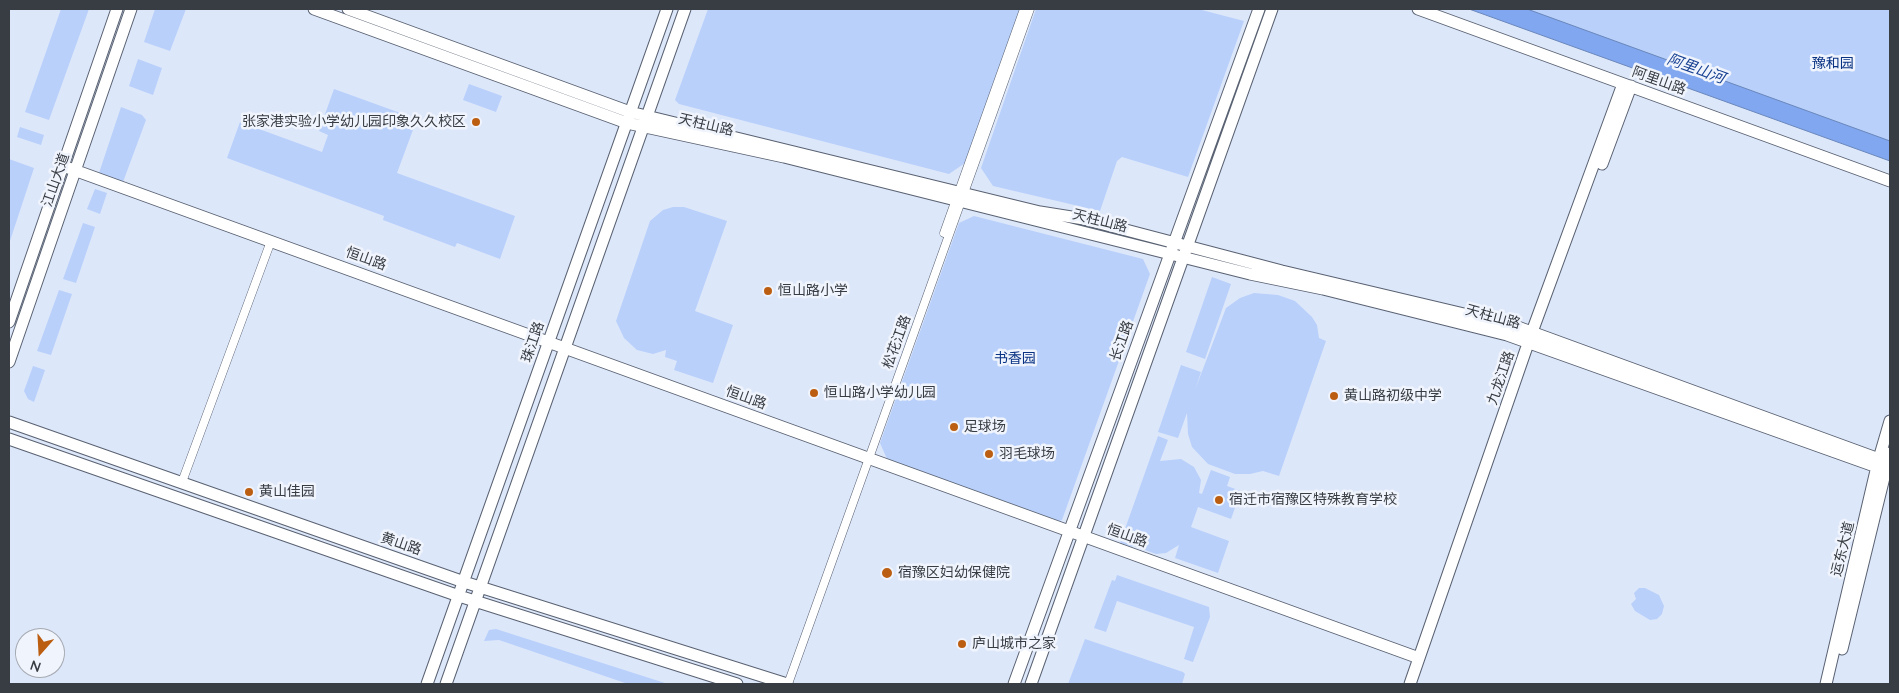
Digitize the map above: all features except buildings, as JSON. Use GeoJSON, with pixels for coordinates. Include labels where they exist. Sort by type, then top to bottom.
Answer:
{"type":"FeatureCollection","features":[{"type":"Feature","properties":{"kind":"street","name":"江山大道"},"geometry":{"type":"LineString","coordinates":[[9,322],[117,9]]}},
{"type":"Feature","properties":{"kind":"street","name":"江山大道"},"geometry":{"type":"LineString","coordinates":[[9,362],[131,9]]}},
{"type":"Feature","properties":{"kind":"street","name":"天柱山路"},"geometry":{"type":"LineString","coordinates":[[314,9],[629,117],[648,115],[1293,285],[1323,289],[1534,338],[1878,463]]}},
{"type":"Feature","properties":{"kind":"street","name":"天柱山路"},"geometry":{"type":"LineString","coordinates":[[348,9],[629,117],[643,127],[1174,242],[1282,271],[1515,326],[1534,338]]}},
{"type":"Feature","properties":{"kind":"street","name":"珠江路"},"geometry":{"type":"LineString","coordinates":[[427,684],[667,9]]}},
{"type":"Feature","properties":{"kind":"street"},"geometry":{"type":"LineString","coordinates":[[446,684],[479,586],[685,9]]}},
{"type":"Feature","properties":{"kind":"street","name":"松花江路"},"geometry":{"type":"LineString","coordinates":[[786,684],[960,196],[1024,9]]}},
{"type":"Feature","properties":{"kind":"street","name":"松花江路"},"geometry":{"type":"LineString","coordinates":[[960,196],[1030,9]]}},
{"type":"Feature","properties":{"kind":"street","name":"长江路"},"geometry":{"type":"LineString","coordinates":[[1014,684],[1259,9]]}},
{"type":"Feature","properties":{"kind":"street"},"geometry":{"type":"LineString","coordinates":[[1031,684],[1272,9]]}},
{"type":"Feature","properties":{"kind":"street","name":"阿里山路"},"geometry":{"type":"LineString","coordinates":[[1418,9],[1890,182]]}},
{"type":"Feature","properties":{"kind":"street","name":"九龙江路"},"geometry":{"type":"LineString","coordinates":[[1410,684],[1627,85]]}},
{"type":"Feature","properties":{"kind":"street","name":"恒山路"},"geometry":{"type":"LineString","coordinates":[[62,168],[1419,660]]}},
{"type":"Feature","properties":{"kind":"street"},"geometry":{"type":"LineString","coordinates":[[182,482],[270,244]]}},
{"type":"Feature","properties":{"kind":"street"},"geometry":{"type":"LineString","coordinates":[[579,259],[594,265]]}},
{"type":"Feature","properties":{"kind":"street","name":"九龙江路"},"geometry":{"type":"LineString","coordinates":[[1417,684],[1534,338]]}},
{"type":"Feature","properties":{"kind":"street","name":"运东大道"},"geometry":{"type":"LineString","coordinates":[[1826,684],[1878,463],[1890,421]]}},
{"type":"Feature","properties":{"kind":"street","name":"黄山路"},"geometry":{"type":"LineString","coordinates":[[9,422],[464,582],[786,684]]}},
{"type":"Feature","properties":{"kind":"street"},"geometry":{"type":"LineString","coordinates":[[9,439],[459,596],[737,684]]}},
{"type":"Feature","properties":{"kind":"street","name":"运东大道"},"geometry":{"type":"LineString","coordinates":[[1834,684],[1890,453]]}},
{"type":"Feature","properties":{"kind":"green space"},"geometry":{"type":"Polygon","coordinates":[[[61,9],[89,9],[49,120],[25,112],[61,9]]]}},
{"type":"Feature","properties":{"kind":"green space"},"geometry":{"type":"Polygon","coordinates":[[[155,9],[186,9],[170,51],[144,42],[155,9]]]}},
{"type":"Feature","properties":{"kind":"green space"},"geometry":{"type":"Polygon","coordinates":[[[708,9],[1021,9],[965,163],[949,174],[679,104],[675,100],[708,9]]]}},
{"type":"Feature","properties":{"kind":"green space"},"geometry":{"type":"Polygon","coordinates":[[[1036,9],[1198,9],[1244,21],[1188,177],[1122,157],[1117,161],[1100,211],[993,186],[981,168],[1036,9]]]}},
{"type":"Feature","properties":{"kind":"green space","name":"豫和园"},"geometry":{"type":"Polygon","coordinates":[[[1523,9],[1890,9],[1890,142],[1523,9]]]}},
{"type":"Feature","properties":{"kind":"green space"},"geometry":{"type":"Polygon","coordinates":[[[138,59],[162,68],[153,95],[129,86],[138,59]]]}},
{"type":"Feature","properties":{"kind":"green space"},"geometry":{"type":"Polygon","coordinates":[[[469,84],[502,96],[496,112],[463,100],[469,84]]]}},
{"type":"Feature","properties":{"kind":"green space"},"geometry":{"type":"Polygon","coordinates":[[[334,89],[417,119],[397,173],[515,216],[500,259],[457,243],[455,247],[383,220],[384,216],[227,158],[240,122],[322,152],[328,135],[319,131],[334,89]]]}},
{"type":"Feature","properties":{"kind":"green space"},"geometry":{"type":"Polygon","coordinates":[[[121,107],[142,115],[146,120],[123,182],[99,173],[121,107]]]}},
{"type":"Feature","properties":{"kind":"green space"},"geometry":{"type":"Polygon","coordinates":[[[20,127],[44,135],[41,145],[17,137],[20,127]]]}},
{"type":"Feature","properties":{"kind":"green space"},"geometry":{"type":"Polygon","coordinates":[[[9,159],[34,168],[9,244],[9,159]]]}},
{"type":"Feature","properties":{"kind":"green space"},"geometry":{"type":"Polygon","coordinates":[[[95,189],[107,193],[100,214],[87,209],[95,189]]]}},
{"type":"Feature","properties":{"kind":"green space"},"geometry":{"type":"Polygon","coordinates":[[[673,207],[684,207],[727,221],[695,311],[733,325],[713,383],[674,370],[677,361],[665,357],[666,350],[653,354],[637,350],[624,338],[616,321],[650,221],[663,210],[673,207]]]}},
{"type":"Feature","properties":{"kind":"green space","name":"书香园"},"geometry":{"type":"Polygon","coordinates":[[[974,216],[1143,259],[1150,274],[1062,520],[1059,521],[887,459],[880,443],[959,223],[974,216]]]}},
{"type":"Feature","properties":{"kind":"green space"},"geometry":{"type":"Polygon","coordinates":[[[83,223],[95,227],[76,283],[63,279],[83,223]]]}},
{"type":"Feature","properties":{"kind":"green space"},"geometry":{"type":"Polygon","coordinates":[[[1212,277],[1231,284],[1205,359],[1186,352],[1212,277]]]}},
{"type":"Feature","properties":{"kind":"green space"},"geometry":{"type":"Polygon","coordinates":[[[59,290],[72,294],[51,355],[37,351],[59,290]]]}},
{"type":"Feature","properties":{"kind":"green space"},"geometry":{"type":"Polygon","coordinates":[[[1254,293],[1278,295],[1295,301],[1312,317],[1317,325],[1319,338],[1326,341],[1279,476],[1263,471],[1250,474],[1235,474],[1208,464],[1192,447],[1188,434],[1187,413],[1178,438],[1158,432],[1181,365],[1201,372],[1195,390],[1226,308],[1240,298],[1254,293]]]}},
{"type":"Feature","properties":{"kind":"green space"},"geometry":{"type":"Polygon","coordinates":[[[33,366],[45,370],[34,402],[28,399],[24,391],[33,366]]]}},
{"type":"Feature","properties":{"kind":"green space"},"geometry":{"type":"Polygon","coordinates":[[[1158,436],[1168,440],[1160,461],[1181,459],[1194,467],[1201,480],[1199,493],[1202,494],[1211,470],[1230,477],[1227,486],[1241,491],[1231,519],[1198,507],[1191,527],[1229,541],[1218,573],[1175,558],[1179,545],[1166,553],[1156,554],[1145,550],[1135,540],[1132,547],[1120,543],[1158,436]]]}},
{"type":"Feature","properties":{"kind":"green space"},"geometry":{"type":"Polygon","coordinates":[[[1117,575],[1209,607],[1210,617],[1193,662],[1184,659],[1194,627],[1117,601],[1106,632],[1094,628],[1112,580],[1115,581],[1117,575]]]}},
{"type":"Feature","properties":{"kind":"green space"},"geometry":{"type":"Polygon","coordinates":[[[1639,588],[1645,588],[1659,595],[1664,606],[1662,614],[1657,619],[1650,620],[1635,611],[1631,604],[1636,599],[1634,593],[1639,588]]]}},
{"type":"Feature","properties":{"kind":"green space"},"geometry":{"type":"Polygon","coordinates":[[[496,629],[668,684],[628,684],[499,640],[484,641],[489,630],[496,629]]]}},
{"type":"Feature","properties":{"kind":"green space"},"geometry":{"type":"Polygon","coordinates":[[[1085,639],[1183,672],[1185,674],[1182,684],[1068,684],[1085,639]]]}},
{"type":"Feature","properties":{"kind":"water"},"geometry":{"type":"Polygon","coordinates":[[[1469,9],[1527,9],[1890,141],[1890,161],[1469,9]]]}},
{"type":"Feature","properties":{"kind":"place","name":"张家港实验小学幼儿园印象久久校区"},"geometry":{"type":"Point","coordinates":[476,122]}},
{"type":"Feature","properties":{"kind":"place","name":"恒山路小学"},"geometry":{"type":"Point","coordinates":[768,291]}},
{"type":"Feature","properties":{"kind":"place","name":"恒山路小学幼儿园"},"geometry":{"type":"Point","coordinates":[814,393]}},
{"type":"Feature","properties":{"kind":"place","name":"黄山路初级中学"},"geometry":{"type":"Point","coordinates":[1334,396]}},
{"type":"Feature","properties":{"kind":"place","name":"足球场"},"geometry":{"type":"Point","coordinates":[954,427]}},
{"type":"Feature","properties":{"kind":"place","name":"羽毛球场"},"geometry":{"type":"Point","coordinates":[989,454]}},
{"type":"Feature","properties":{"kind":"place","name":"黄山佳园"},"geometry":{"type":"Point","coordinates":[249,492]}},
{"type":"Feature","properties":{"kind":"place","name":"宿迁市宿豫区特殊教育学校"},"geometry":{"type":"Point","coordinates":[1219,500]}},
{"type":"Feature","properties":{"kind":"place","name":"宿豫区妇幼保健院"},"geometry":{"type":"Point","coordinates":[887,573]}},
{"type":"Feature","properties":{"kind":"place","name":"庐山城市之家"},"geometry":{"type":"Point","coordinates":[962,644]}},
{"type":"Feature","properties":{"kind":"water label","name":"阿里山河"},"geometry":{"type":"Point","coordinates":[1696,69]}}]}
